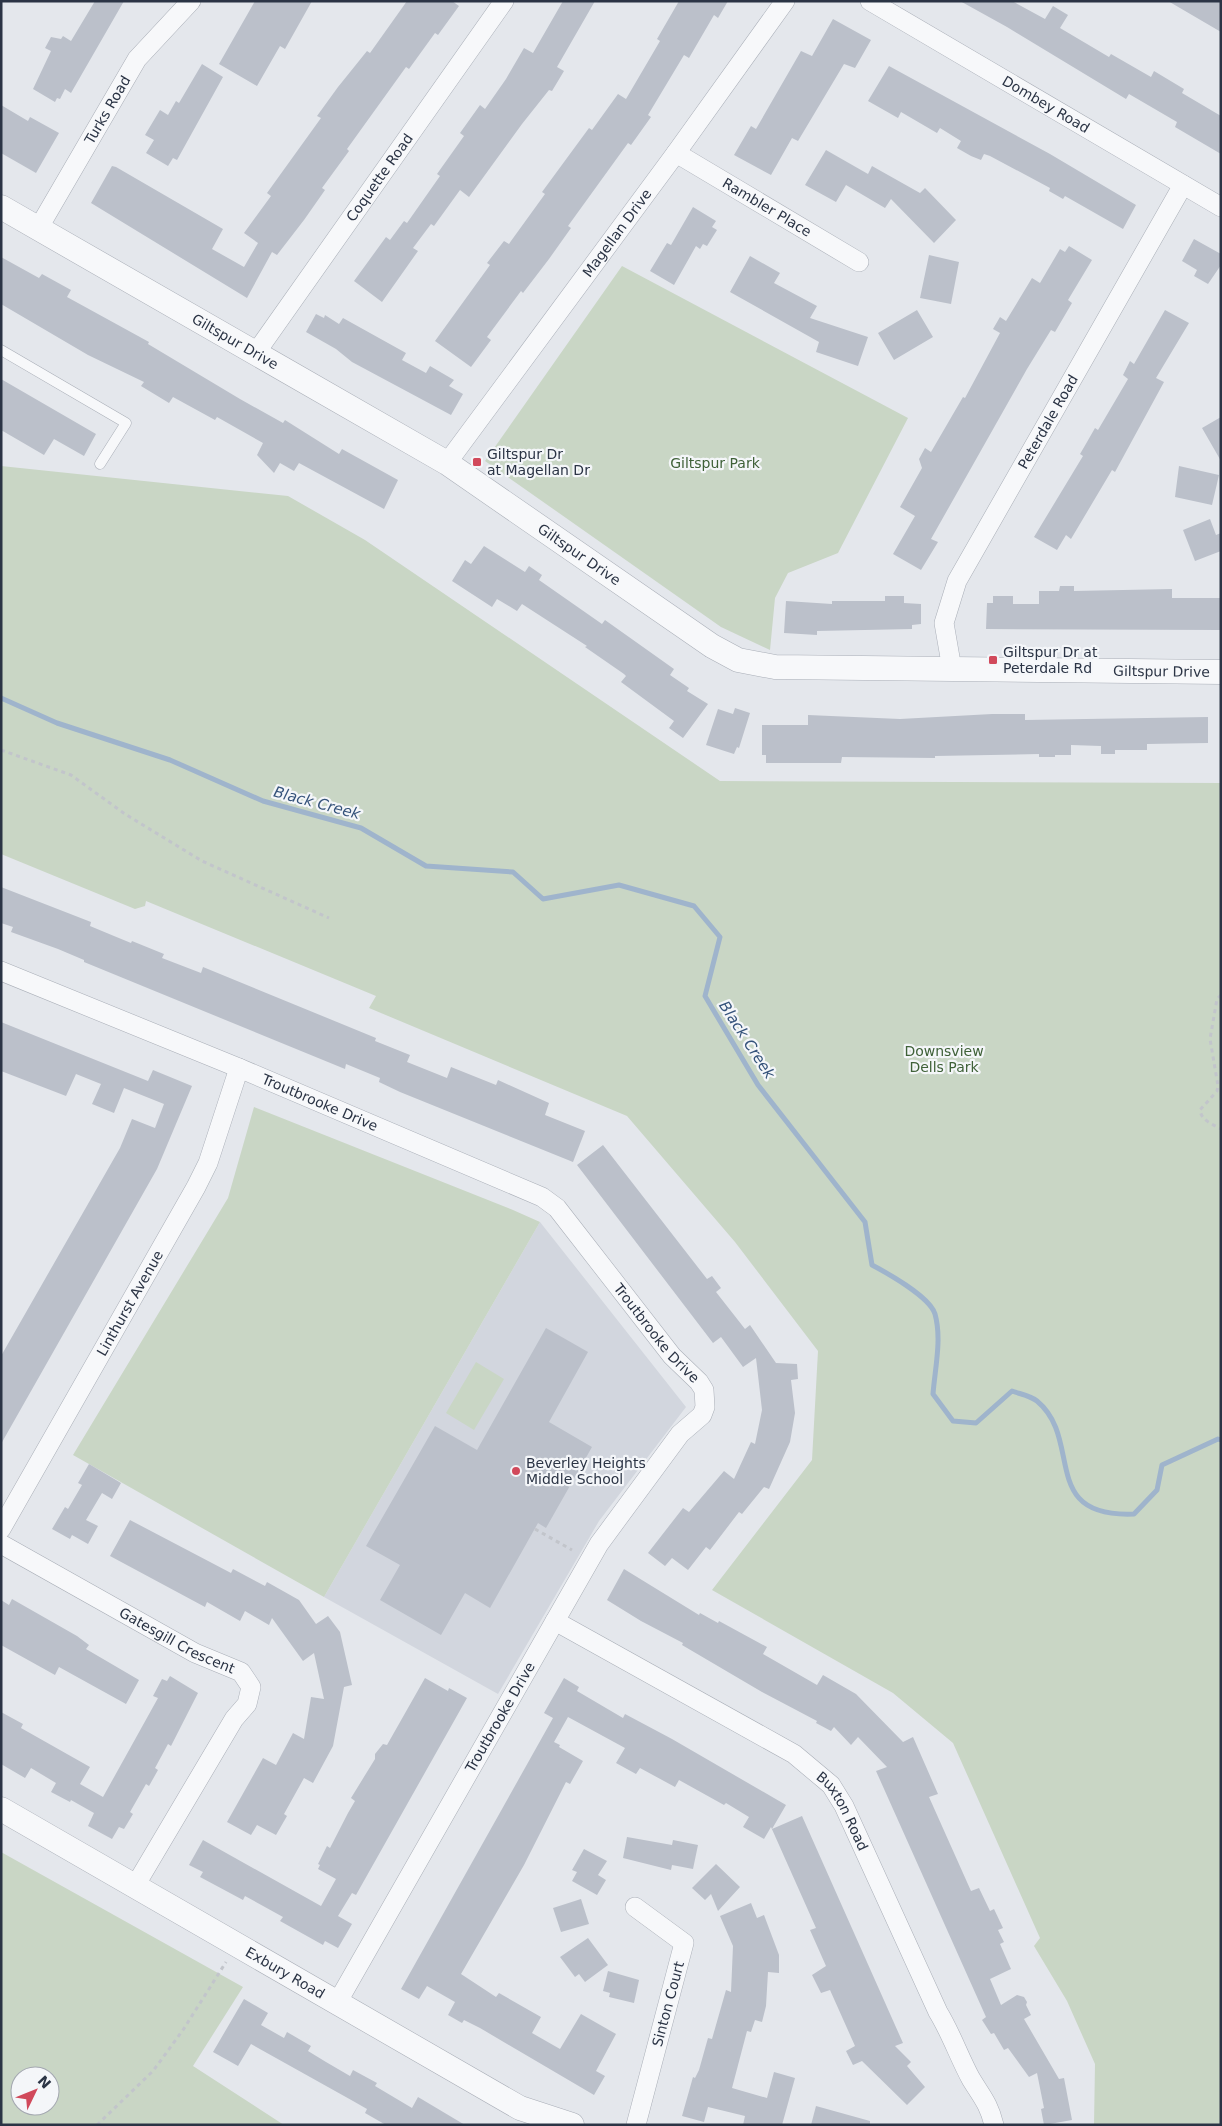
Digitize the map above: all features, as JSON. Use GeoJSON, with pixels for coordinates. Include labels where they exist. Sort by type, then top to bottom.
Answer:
{"type":"FeatureCollection","features":[{"type":"Feature","properties":{"kind":"street","name":"Turks Road"},"geometry":{"type":"LineString","coordinates":[[38,229],[137,59],[191,1]]}},
{"type":"Feature","properties":{"kind":"street","name":"Coquette Road"},"geometry":{"type":"LineString","coordinates":[[255,354],[504,1]]}},
{"type":"Feature","properties":{"kind":"street","name":"Magellan Drive"},"geometry":{"type":"LineString","coordinates":[[447,463],[676,153],[785,1]]}},
{"type":"Feature","properties":{"kind":"street","name":"Dombey Road"},"geometry":{"type":"LineString","coordinates":[[870,1],[1221,207]]}},
{"type":"Feature","properties":{"kind":"street","name":"Rambler Place"},"geometry":{"type":"LineString","coordinates":[[676,153],[858,262]]}},
{"type":"Feature","properties":{"kind":"street","name":"Peterdale Road"},"geometry":{"type":"LineString","coordinates":[[952,669],[944,623],[957,581],[1184,185]]}},
{"type":"Feature","properties":{"kind":"street","name":"Giltspur Drive"},"geometry":{"type":"LineString","coordinates":[[1,207],[447,463],[712,646],[738,660],[775,667],[1221,672]]}},
{"type":"Feature","properties":{"kind":"street","name":"Troutbrooke Drive"},"geometry":{"type":"LineString","coordinates":[[1,972],[239,1068],[542,1196],[557,1208],[672,1356],[699,1382],[704,1390],[705,1407],[702,1414],[680,1434],[599,1544],[337,2003]]}},
{"type":"Feature","properties":{"kind":"street","name":"Linthurst Avenue"},"geometry":{"type":"LineString","coordinates":[[1,1529],[196,1187],[208,1163],[239,1068]]}},
{"type":"Feature","properties":{"kind":"street","name":"Gatesgill Crescent"},"geometry":{"type":"LineString","coordinates":[[1,1544],[195,1653],[242,1672],[251,1686],[247,1704],[234,1719],[134,1886]]}},
{"type":"Feature","properties":{"kind":"street","name":"Buxton Road"},"geometry":{"type":"LineString","coordinates":[[555,1620],[771,1741],[812,1768],[831,1784],[844,1806],[938,2012],[971,2079],[986,2099],[994,2125]]}},
{"type":"Feature","properties":{"kind":"street","name":"Exbury Road"},"geometry":{"type":"LineString","coordinates":[[1,1809],[520,2108],[572,2125]]}},
{"type":"Feature","properties":{"kind":"street","name":"Sinton Court"},"geometry":{"type":"LineString","coordinates":[[635,1907],[684,1943],[636,2125]]}},
{"type":"Feature","properties":{"kind":"lane"},"geometry":{"type":"LineString","coordinates":[[1,350],[126,423],[100,464]]}},
{"type":"Feature","properties":{"kind":"path"},"geometry":{"type":"LineString","coordinates":[[1,750],[71,775],[125,814],[202,861],[329,918]]}},
{"type":"Feature","properties":{"kind":"path"},"geometry":{"type":"LineString","coordinates":[[1221,995],[1217,999],[1210,1039],[1218,1086],[1217,1091],[1200,1110],[1200,1115],[1221,1129]]}},
{"type":"Feature","properties":{"kind":"path"},"geometry":{"type":"LineString","coordinates":[[535,1529],[572,1550]]}},
{"type":"Feature","properties":{"kind":"path"},"geometry":{"type":"LineString","coordinates":[[97,2125],[153,2071],[183,2030],[236,1946]]}},
{"type":"Feature","properties":{"kind":"shaded area","name":"Beverley Heights Middle School"},"geometry":{"type":"Polygon","coordinates":[[[540,1222],[686,1407],[599,1521],[498,1694],[324,1597],[540,1222]]]}},
{"type":"Feature","properties":{"kind":"green space","name":"Giltspur Park"},"geometry":{"type":"Polygon","coordinates":[[[622,266],[908,418],[838,553],[788,573],[775,598],[770,650],[721,627],[485,461],[622,266]]]}},
{"type":"Feature","properties":{"kind":"green space","name":"Downsview Dells Park"},"geometry":{"type":"Polygon","coordinates":[[[1,466],[288,496],[365,540],[720,781],[1221,783],[1221,2125],[1094,2125],[1095,2064],[1067,2001],[1034,1946],[1040,1938],[953,1743],[893,1693],[712,1590],[812,1460],[818,1351],[735,1242],[627,1116],[369,1008],[376,996],[146,901],[145,906],[135,909],[1,854],[1,466]]]}},
{"type":"Feature","properties":{"kind":"green space"},"geometry":{"type":"Polygon","coordinates":[[[254,1107],[540,1222],[324,1597],[73,1455],[228,1198],[254,1107]]]}},
{"type":"Feature","properties":{"kind":"green space"},"geometry":{"type":"Polygon","coordinates":[[[476,1362],[504,1379],[474,1430],[446,1413],[476,1362]]]}},
{"type":"Feature","properties":{"kind":"green space"},"geometry":{"type":"Polygon","coordinates":[[[1,1852],[243,1987],[193,2066],[284,2125],[1,2125],[1,1852]]]}},
{"type":"Feature","properties":{"kind":"building"},"geometry":{"type":"Polygon","coordinates":[[[95,1],[124,1],[71,93],[65,89],[60,99],[57,98],[55,102],[33,89],[51,51],[45,48],[51,37],[61,39],[63,36],[71,41],[95,1]]]}},
{"type":"Feature","properties":{"kind":"building"},"geometry":{"type":"Polygon","coordinates":[[[255,1],[312,1],[285,49],[280,46],[257,86],[219,64],[255,1]]]}},
{"type":"Feature","properties":{"kind":"building"},"geometry":{"type":"Polygon","coordinates":[[[407,1],[452,1],[459,6],[438,35],[435,33],[409,69],[406,67],[347,149],[349,151],[322,188],[325,190],[304,220],[277,255],[272,252],[247,298],[91,203],[112,166],[116,167],[223,229],[212,249],[244,267],[258,243],[244,233],[271,196],[267,193],[321,118],[317,116],[338,87],[367,51],[370,53],[407,1]]]}},
{"type":"Feature","properties":{"kind":"building"},"geometry":{"type":"Polygon","coordinates":[[[563,1],[595,1],[557,67],[564,71],[552,91],[549,90],[522,124],[469,197],[460,190],[434,226],[431,224],[413,248],[418,251],[382,302],[354,281],[386,237],[390,240],[404,221],[407,223],[440,176],[437,174],[464,136],[460,133],[480,105],[485,109],[506,79],[524,48],[533,53],[563,1]]]}},
{"type":"Feature","properties":{"kind":"building"},"geometry":{"type":"Polygon","coordinates":[[[679,1],[728,1],[718,18],[714,15],[689,58],[684,55],[648,115],[651,117],[631,145],[628,143],[568,226],[571,228],[549,259],[523,293],[521,291],[487,337],[491,340],[471,367],[435,341],[490,265],[487,263],[504,241],[509,244],[545,194],[542,192],[589,128],[592,130],[618,94],[626,99],[660,41],[657,39],[679,1]]]}},
{"type":"Feature","properties":{"kind":"building"},"geometry":{"type":"Polygon","coordinates":[[[960,1],[1012,1],[1045,19],[1053,6],[1068,15],[1060,28],[1109,57],[1111,54],[1151,77],[1154,71],[1184,89],[1182,93],[1221,116],[1221,154],[1175,127],[1177,122],[1129,94],[1126,99],[1007,27],[960,1]]]}},
{"type":"Feature","properties":{"kind":"building"},"geometry":{"type":"Polygon","coordinates":[[[1168,1],[1221,1],[1221,32],[1168,1]]]}},
{"type":"Feature","properties":{"kind":"building"},"geometry":{"type":"Polygon","coordinates":[[[833,19],[871,40],[855,68],[844,64],[798,141],[792,138],[771,175],[734,155],[751,126],[756,129],[801,51],[812,56],[833,19]]]}},
{"type":"Feature","properties":{"kind":"building"},"geometry":{"type":"Polygon","coordinates":[[[202,64],[223,77],[177,160],[173,158],[168,166],[146,153],[154,140],[145,135],[160,110],[168,115],[176,101],[179,103],[202,64]]]}},
{"type":"Feature","properties":{"kind":"building"},"geometry":{"type":"Polygon","coordinates":[[[889,66],[1050,154],[1136,205],[1123,229],[1065,196],[1063,199],[1049,191],[1050,188],[990,156],[984,154],[981,160],[971,156],[957,148],[961,141],[940,128],[937,133],[901,112],[898,118],[868,101],[889,66]]]}},
{"type":"Feature","properties":{"kind":"building"},"geometry":{"type":"Polygon","coordinates":[[[1,105],[28,121],[30,117],[59,133],[36,173],[1,153],[1,105]]]}},
{"type":"Feature","properties":{"kind":"building"},"geometry":{"type":"Polygon","coordinates":[[[826,150],[868,174],[872,166],[920,193],[925,188],[956,220],[934,243],[891,199],[885,208],[846,185],[836,202],[805,185],[826,150]]]}},
{"type":"Feature","properties":{"kind":"building"},"geometry":{"type":"Polygon","coordinates":[[[693,207],[716,221],[712,227],[717,230],[707,246],[703,244],[700,249],[696,246],[674,285],[650,271],[667,243],[671,245],[693,207]]]}},
{"type":"Feature","properties":{"kind":"building"},"geometry":{"type":"Polygon","coordinates":[[[1194,239],[1221,254],[1221,265],[1208,284],[1194,276],[1197,270],[1182,261],[1194,239]]]}},
{"type":"Feature","properties":{"kind":"building"},"geometry":{"type":"Polygon","coordinates":[[[1069,246],[1092,260],[1068,300],[1072,303],[1055,332],[1051,330],[1027,369],[931,539],[938,542],[921,570],[893,554],[915,516],[900,507],[922,468],[919,459],[925,448],[931,452],[963,397],[965,398],[1000,333],[993,329],[1000,317],[1006,321],[1032,278],[1040,283],[1060,249],[1065,252],[1069,246]]]}},
{"type":"Feature","properties":{"kind":"building"},"geometry":{"type":"Polygon","coordinates":[[[929,255],[959,262],[951,304],[920,298],[929,255]]]}},
{"type":"Feature","properties":{"kind":"building"},"geometry":{"type":"Polygon","coordinates":[[[750,256],[780,273],[774,283],[817,306],[810,318],[868,337],[858,366],[816,352],[819,342],[730,292],[750,256]]]}},
{"type":"Feature","properties":{"kind":"building"},"geometry":{"type":"Polygon","coordinates":[[[1,257],[39,278],[42,274],[71,290],[67,297],[149,342],[148,344],[240,399],[283,423],[285,420],[339,454],[342,449],[398,480],[384,509],[299,463],[294,471],[280,463],[274,473],[257,455],[263,443],[217,417],[215,420],[173,397],[169,403],[141,386],[144,382],[88,355],[1,304],[1,257]]]}},
{"type":"Feature","properties":{"kind":"building"},"geometry":{"type":"Polygon","coordinates":[[[917,310],[933,337],[894,360],[878,333],[917,310]]]}},
{"type":"Feature","properties":{"kind":"building"},"geometry":{"type":"Polygon","coordinates":[[[1165,310],[1189,323],[1156,378],[1164,382],[1115,472],[1112,470],[1071,539],[1066,535],[1057,550],[1034,537],[1083,456],[1080,454],[1095,428],[1098,430],[1128,379],[1123,375],[1130,361],[1134,364],[1165,310]]]}},
{"type":"Feature","properties":{"kind":"building"},"geometry":{"type":"Polygon","coordinates":[[[316,314],[324,318],[325,315],[339,324],[343,318],[406,353],[402,360],[426,373],[430,366],[454,380],[449,386],[463,394],[451,415],[352,362],[336,349],[306,332],[316,314]]]}},
{"type":"Feature","properties":{"kind":"building"},"geometry":{"type":"Polygon","coordinates":[[[1,379],[96,434],[84,456],[54,439],[44,455],[1,430],[1,379]]]}},
{"type":"Feature","properties":{"kind":"building"},"geometry":{"type":"Polygon","coordinates":[[[1221,417],[1221,461],[1202,428],[1221,417]]]}},
{"type":"Feature","properties":{"kind":"building"},"geometry":{"type":"Polygon","coordinates":[[[1179,466],[1219,475],[1212,505],[1175,497],[1179,466]]]}},
{"type":"Feature","properties":{"kind":"building"},"geometry":{"type":"Polygon","coordinates":[[[1210,519],[1216,535],[1221,533],[1221,551],[1195,561],[1183,530],[1210,519]]]}},
{"type":"Feature","properties":{"kind":"building"},"geometry":{"type":"Polygon","coordinates":[[[484,546],[525,572],[529,566],[542,575],[539,580],[602,624],[605,620],[674,669],[670,675],[689,688],[687,691],[708,704],[683,738],[669,728],[674,721],[621,682],[626,676],[585,647],[587,646],[522,604],[517,611],[497,599],[492,607],[452,581],[465,560],[471,564],[484,546]]]}},
{"type":"Feature","properties":{"kind":"building"},"geometry":{"type":"Polygon","coordinates":[[[1060,586],[1074,586],[1074,591],[1172,589],[1172,598],[1221,598],[1221,630],[986,629],[987,603],[993,603],[993,596],[1013,596],[1013,604],[1039,604],[1039,591],[1059,591],[1060,586]]]}},
{"type":"Feature","properties":{"kind":"building"},"geometry":{"type":"Polygon","coordinates":[[[885,596],[904,596],[904,603],[921,604],[921,624],[912,625],[912,629],[817,631],[817,635],[784,633],[786,601],[832,604],[832,601],[885,601],[885,596]]]}},
{"type":"Feature","properties":{"kind":"building"},"geometry":{"type":"Polygon","coordinates":[[[735,708],[750,713],[739,748],[737,747],[734,754],[706,745],[718,709],[733,714],[735,708]]]}},
{"type":"Feature","properties":{"kind":"building"},"geometry":{"type":"Polygon","coordinates":[[[1025,714],[1025,720],[1208,717],[1208,743],[1147,744],[1147,750],[1115,750],[1115,754],[1101,754],[1101,746],[1071,745],[1071,755],[1055,755],[1055,757],[1039,757],[1039,754],[935,756],[935,758],[842,757],[841,763],[766,763],[766,755],[762,755],[762,725],[808,725],[808,715],[900,719],[1025,714]]]}},
{"type":"Feature","properties":{"kind":"building"},"geometry":{"type":"Polygon","coordinates":[[[1,887],[91,922],[90,926],[131,943],[132,941],[164,954],[162,958],[201,973],[203,967],[376,1038],[375,1041],[410,1055],[407,1062],[447,1078],[451,1067],[496,1085],[498,1080],[549,1103],[545,1115],[585,1131],[573,1162],[400,1092],[379,1082],[380,1078],[346,1064],[345,1069],[84,962],[84,960],[58,949],[11,932],[13,927],[1,923],[1,887]]]}},
{"type":"Feature","properties":{"kind":"building"},"geometry":{"type":"Polygon","coordinates":[[[1,1022],[148,1081],[153,1070],[192,1086],[157,1169],[1,1444],[1,1356],[120,1148],[132,1119],[155,1128],[164,1104],[124,1088],[114,1113],[92,1104],[101,1084],[76,1074],[66,1096],[1,1071],[1,1022]]]}},
{"type":"Feature","properties":{"kind":"building"},"geometry":{"type":"Polygon","coordinates":[[[603,1145],[707,1279],[712,1276],[721,1288],[716,1292],[745,1329],[750,1325],[776,1363],[797,1364],[798,1379],[791,1380],[795,1413],[790,1442],[769,1489],[764,1487],[742,1514],[739,1512],[710,1550],[706,1547],[688,1570],[672,1558],[665,1566],[648,1553],[683,1508],[689,1512],[724,1471],[734,1479],[751,1442],[755,1444],[762,1410],[756,1358],[743,1367],[721,1337],[713,1343],[577,1165],[603,1145]]]}},
{"type":"Feature","properties":{"kind":"building"},"geometry":{"type":"Polygon","coordinates":[[[546,1328],[588,1352],[549,1422],[592,1447],[546,1528],[538,1523],[490,1608],[465,1593],[441,1635],[380,1600],[400,1565],[366,1546],[435,1426],[477,1450],[546,1328]]]}},
{"type":"Feature","properties":{"kind":"building"},"geometry":{"type":"Polygon","coordinates":[[[89,1464],[121,1483],[112,1499],[102,1493],[86,1520],[98,1526],[88,1544],[72,1535],[70,1539],[52,1529],[65,1507],[68,1509],[82,1485],[78,1483],[89,1464]]]}},
{"type":"Feature","properties":{"kind":"building"},"geometry":{"type":"Polygon","coordinates":[[[130,1520],[231,1573],[233,1569],[265,1586],[267,1582],[299,1600],[316,1624],[328,1616],[340,1632],[352,1685],[344,1687],[333,1746],[313,1783],[304,1778],[284,1814],[287,1816],[276,1835],[257,1825],[251,1835],[227,1822],[263,1758],[276,1765],[293,1733],[304,1739],[311,1697],[324,1699],[314,1653],[303,1661],[272,1618],[269,1625],[245,1611],[240,1621],[207,1602],[205,1607],[110,1556],[130,1520]]]}},
{"type":"Feature","properties":{"kind":"building"},"geometry":{"type":"Polygon","coordinates":[[[624,1569],[699,1615],[700,1613],[718,1623],[719,1621],[767,1647],[763,1654],[817,1685],[823,1675],[856,1694],[903,1742],[913,1737],[938,1794],[929,1797],[971,1891],[979,1888],[990,1911],[994,1909],[1003,1928],[998,1930],[1004,1942],[1000,1944],[1011,1969],[990,1979],[1001,2005],[1017,1995],[1024,1997],[1027,2002],[1026,2005],[1031,2015],[1024,2019],[1059,2079],[1064,2078],[1072,2120],[1044,2125],[1041,2109],[1044,2108],[1037,2073],[1029,2077],[1008,2048],[1004,2050],[994,2033],[991,2034],[982,2020],[986,2017],[876,1771],[887,1767],[858,1737],[851,1745],[834,1727],[831,1731],[816,1723],[817,1721],[762,1692],[682,1645],[683,1643],[641,1621],[607,1600],[624,1569]]]}},
{"type":"Feature","properties":{"kind":"building"},"geometry":{"type":"Polygon","coordinates":[[[12,1599],[77,1636],[89,1645],[86,1649],[139,1680],[126,1704],[59,1667],[55,1675],[1,1645],[1,1600],[9,1605],[12,1599]]]}},
{"type":"Feature","properties":{"kind":"building"},"geometry":{"type":"Polygon","coordinates":[[[170,1676],[198,1693],[171,1746],[168,1744],[155,1768],[158,1770],[149,1786],[146,1784],[130,1812],[133,1814],[124,1829],[119,1827],[112,1839],[88,1826],[94,1813],[71,1800],[70,1802],[51,1792],[56,1783],[31,1768],[25,1778],[1,1764],[1,1712],[23,1724],[21,1728],[90,1767],[80,1784],[103,1797],[158,1698],[153,1696],[162,1679],[167,1681],[170,1676]]]}},
{"type":"Feature","properties":{"kind":"building"},"geometry":{"type":"Polygon","coordinates":[[[425,1678],[448,1691],[449,1688],[467,1698],[356,1895],[352,1893],[338,1916],[352,1924],[338,1948],[325,1941],[323,1945],[280,1921],[283,1917],[245,1896],[243,1900],[200,1877],[203,1872],[189,1865],[203,1840],[321,1906],[336,1879],[318,1869],[320,1865],[318,1864],[327,1846],[330,1848],[355,1801],[351,1798],[375,1759],[375,1754],[383,1744],[387,1745],[425,1678]]]}},
{"type":"Feature","properties":{"kind":"building"},"geometry":{"type":"Polygon","coordinates":[[[564,1678],[579,1687],[577,1691],[623,1718],[625,1714],[672,1739],[786,1805],[772,1829],[802,1816],[903,2043],[895,2046],[911,2062],[907,2066],[925,2087],[907,2105],[862,2061],[853,2065],[846,2051],[855,2046],[830,1990],[821,1993],[812,1975],[826,1966],[810,1930],[816,1928],[771,1827],[764,1839],[743,1827],[749,1817],[726,1803],[724,1805],[679,1780],[675,1787],[640,1768],[636,1774],[616,1763],[625,1748],[568,1717],[554,1742],[583,1761],[570,1784],[566,1782],[524,1865],[461,1974],[496,1997],[499,1993],[541,2017],[532,2033],[560,2049],[581,2014],[616,2034],[596,2071],[605,2076],[594,2095],[480,2028],[464,2020],[462,2023],[448,2015],[455,2002],[427,1986],[419,1999],[401,1989],[553,1718],[544,1713],[564,1678]]]}},
{"type":"Feature","properties":{"kind":"building"},"geometry":{"type":"Polygon","coordinates":[[[627,1837],[672,1845],[673,1840],[698,1845],[693,1869],[672,1865],[671,1870],[623,1858],[627,1837]]]}},
{"type":"Feature","properties":{"kind":"building"},"geometry":{"type":"Polygon","coordinates":[[[584,1849],[607,1861],[598,1875],[606,1880],[597,1895],[572,1881],[577,1872],[572,1870],[584,1849]]]}},
{"type":"Feature","properties":{"kind":"building"},"geometry":{"type":"Polygon","coordinates":[[[716,1864],[740,1887],[718,1911],[711,1894],[705,1900],[692,1888],[716,1864]]]}},
{"type":"Feature","properties":{"kind":"building"},"geometry":{"type":"Polygon","coordinates":[[[581,1899],[589,1924],[561,1932],[553,1908],[581,1899]]]}},
{"type":"Feature","properties":{"kind":"building"},"geometry":{"type":"Polygon","coordinates":[[[751,1903],[757,1918],[764,1915],[779,1955],[779,1973],[768,1972],[766,2006],[762,2022],[755,2020],[751,2032],[747,2031],[732,2088],[767,2098],[774,2072],[795,2078],[782,2125],[743,2125],[745,2116],[708,2107],[704,2122],[682,2116],[693,2077],[695,2078],[699,2070],[708,2038],[712,2039],[726,1990],[731,1992],[733,1946],[720,1916],[751,1903]]]}},
{"type":"Feature","properties":{"kind":"building"},"geometry":{"type":"Polygon","coordinates":[[[588,1938],[608,1965],[585,1982],[579,1974],[575,1977],[560,1957],[588,1938]]]}},
{"type":"Feature","properties":{"kind":"building"},"geometry":{"type":"Polygon","coordinates":[[[608,1971],[639,1980],[634,2003],[609,1997],[610,1993],[603,1991],[608,1971]]]}},
{"type":"Feature","properties":{"kind":"building"},"geometry":{"type":"Polygon","coordinates":[[[244,1999],[268,2013],[261,2025],[284,2038],[287,2032],[311,2046],[308,2051],[350,2076],[353,2070],[377,2083],[375,2086],[412,2108],[418,2097],[465,2125],[386,2125],[365,2113],[367,2109],[251,2044],[238,2066],[213,2052],[244,1999]]]}},
{"type":"Feature","properties":{"kind":"building"},"geometry":{"type":"Polygon","coordinates":[[[816,2106],[870,2121],[870,2125],[811,2125],[816,2106]]]}},
{"type":"Feature","properties":{"kind":"waterway","name":"Black Creek"},"geometry":{"type":"LineString","coordinates":[[1,698],[57,723],[170,760],[263,801],[361,828],[426,866],[513,872],[543,899],[619,885],[694,906],[720,937],[705,996],[758,1085],[865,1222],[872,1265],[917,1293],[925,1300],[935,1314],[938,1343],[933,1394],[953,1421],[976,1423],[1012,1391],[1035,1399],[1051,1417],[1058,1436],[1067,1474],[1074,1490],[1085,1504],[1104,1512],[1134,1514],[1157,1490],[1162,1465],[1218,1439],[1221,1440]]}},
{"type":"Feature","properties":{"kind":"place","name":"Giltspur Dr at Magellan Dr"},"geometry":{"type":"Point","coordinates":[477,462]}},
{"type":"Feature","properties":{"kind":"place","name":"Giltspur Dr at Peterdale Rd"},"geometry":{"type":"Point","coordinates":[993,660]}},
{"type":"Feature","properties":{"kind":"place","name":"Beverley Heights Middle School"},"geometry":{"type":"Point","coordinates":[516,1471]}}]}
